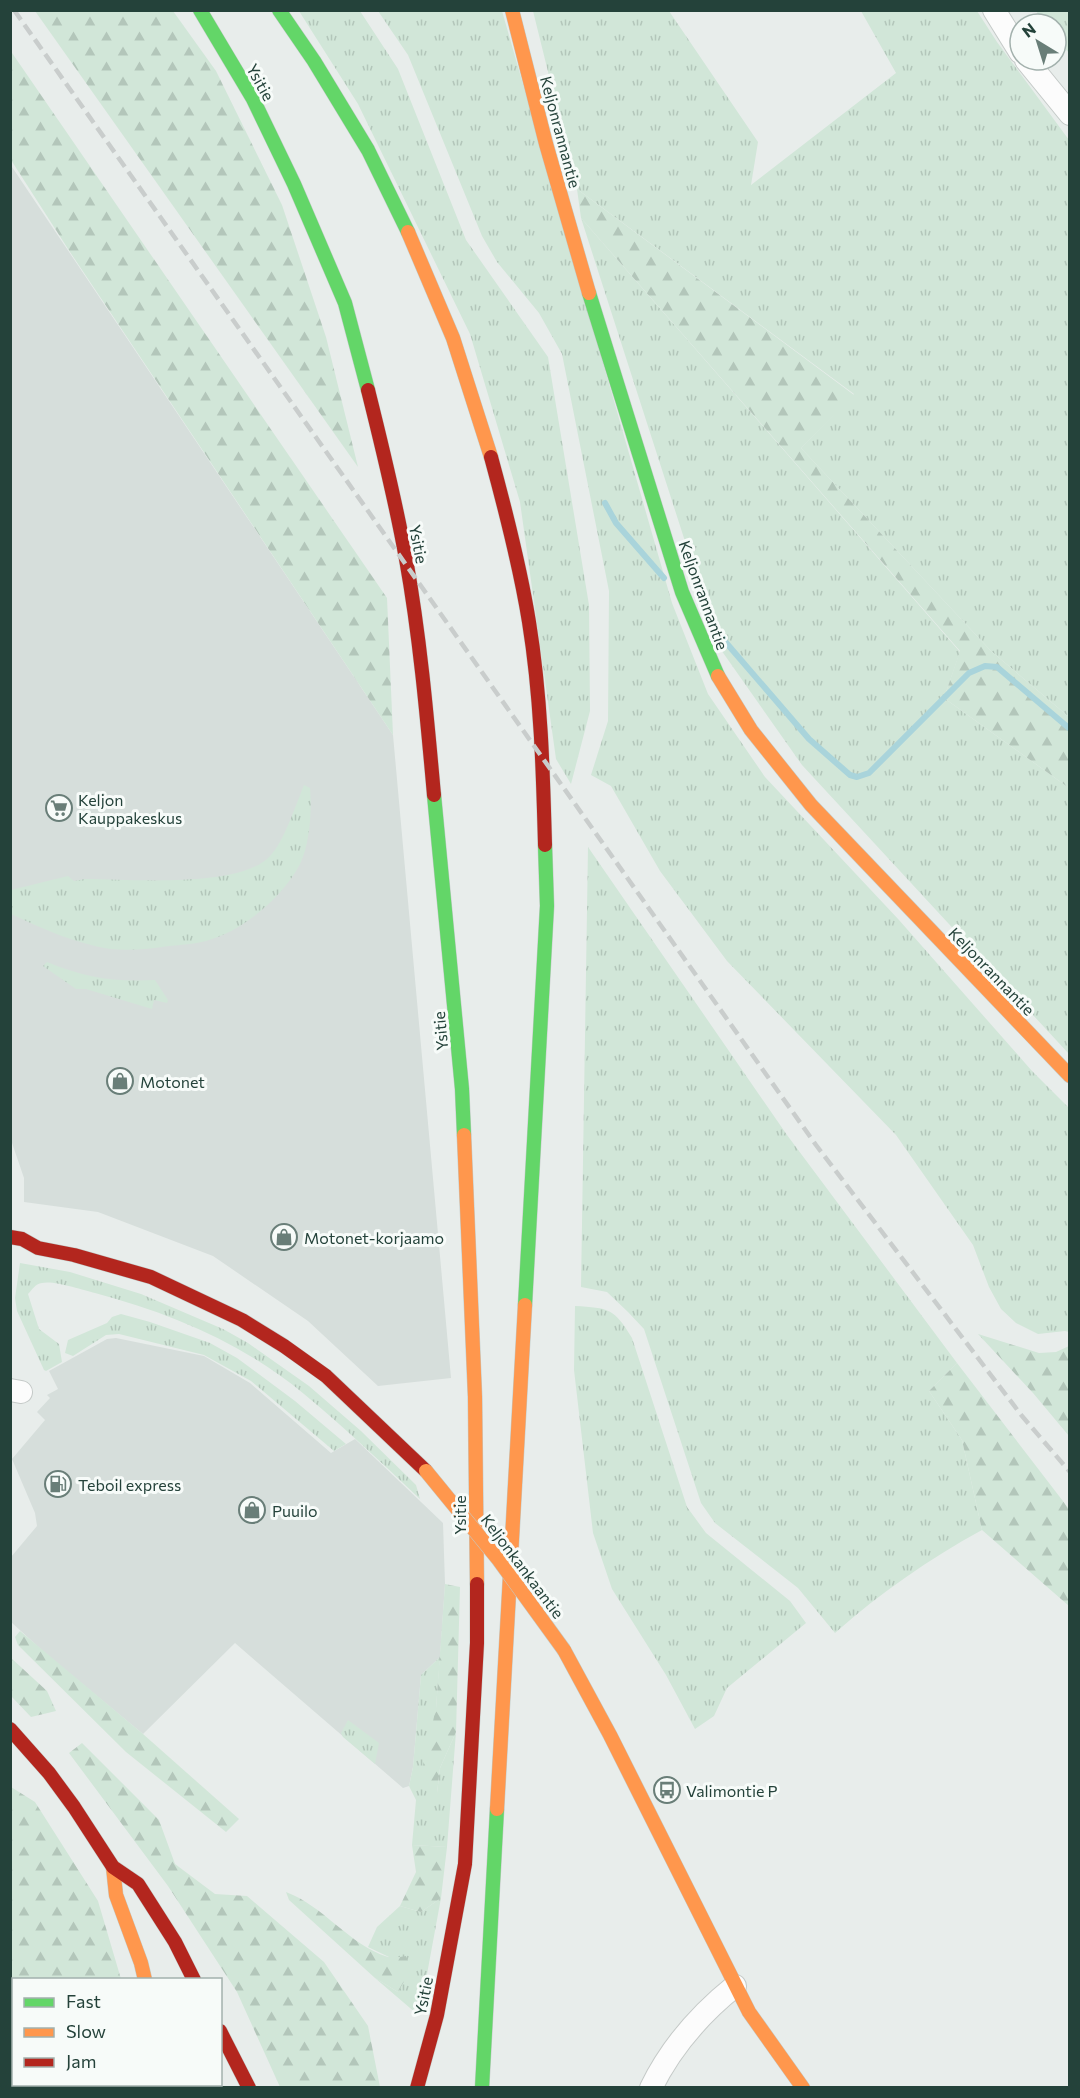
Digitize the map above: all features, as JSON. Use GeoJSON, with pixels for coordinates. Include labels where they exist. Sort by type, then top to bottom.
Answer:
{"type":"FeatureCollection","features":[{"type":"Feature","properties":{"kind":"main road","name":"Ysitie"},"geometry":{"type":"LineString","coordinates":[[200,10],[253,99],[294,183],[345,303],[381,441],[406,560],[427,719],[462,1089],[475,1397],[477,1643],[465,1852],[437,2015],[417,2088]]}},
{"type":"Feature","properties":{"kind":"main road"},"geometry":{"type":"LineString","coordinates":[[279,10],[314,61],[368,150],[418,253],[453,338],[487,443],[511,532],[529,622],[542,739],[547,906],[482,2088]]}},
{"type":"Feature","properties":{"kind":"main road","name":"Keljonrannantie"},"geometry":{"type":"LineString","coordinates":[[512,10],[546,144],[591,298],[682,592],[717,674],[751,730],[811,805],[1070,1076]]}},
{"type":"Feature","properties":{"kind":"main road","name":"Keljonkankaantie"},"geometry":{"type":"LineString","coordinates":[[10,1237],[22,1239],[38,1248],[74,1255],[151,1277],[243,1320],[326,1376],[426,1471],[471,1523],[522,1589],[564,1650],[610,1735],[749,2012],[803,2088]]}},
{"type":"Feature","properties":{"kind":"main road","name":"Keljonkankaantie"},"geometry":{"type":"LineString","coordinates":[[21,1253],[38,1248]]}},
{"type":"Feature","properties":{"kind":"main road"},"geometry":{"type":"LineString","coordinates":[[10,1729],[49,1773],[113,1867],[138,1884],[175,1942],[193,1978]]}},
{"type":"Feature","properties":{"kind":"main road"},"geometry":{"type":"LineString","coordinates":[[113,1867],[116,1895],[145,1978]]}},
{"type":"Feature","properties":{"kind":"main road"},"geometry":{"type":"LineString","coordinates":[[222,2035],[249,2088]]}},
{"type":"Feature","properties":{"kind":"street"},"geometry":{"type":"LineString","coordinates":[[994,10],[1008,33]]}},
{"type":"Feature","properties":{"kind":"street"},"geometry":{"type":"LineString","coordinates":[[1036,72],[1070,114]]}},
{"type":"Feature","properties":{"kind":"street"},"geometry":{"type":"LineString","coordinates":[[651,2088],[663,2063],[697,2019],[735,1986]]}},
{"type":"Feature","properties":{"kind":"shaded area"},"geometry":{"type":"Polygon","coordinates":[[[10,164],[393,735],[451,1378],[378,1386],[308,1321],[213,1256],[98,1212],[24,1202],[24,1178],[10,1137],[10,164]]]}},
{"type":"Feature","properties":{"kind":"shaded area"},"geometry":{"type":"Polygon","coordinates":[[[116,1338],[204,1356],[250,1383],[331,1453],[355,1439],[443,1523],[445,1584],[440,1657],[421,1675],[413,1767],[409,1786],[403,1788],[235,1643],[143,1734],[11,1622],[11,1557],[37,1526],[35,1513],[12,1459],[45,1420],[37,1412],[50,1398],[47,1395],[58,1389],[49,1371],[107,1339],[116,1338]]]}},
{"type":"Feature","properties":{"kind":"green space"},"geometry":{"type":"Polygon","coordinates":[[[35,11],[173,11],[216,71],[282,205],[326,337],[358,467],[35,11]]]}},
{"type":"Feature","properties":{"kind":"green space"},"geometry":{"type":"Polygon","coordinates":[[[299,11],[360,11],[398,69],[466,240],[548,357],[589,605],[590,711],[571,784],[556,759],[520,502],[470,334],[358,104],[299,11]]]}},
{"type":"Feature","properties":{"kind":"green space"},"geometry":{"type":"Polygon","coordinates":[[[378,11],[502,11],[672,603],[708,694],[765,777],[899,920],[1032,1071],[1069,1108],[1069,1332],[1038,1334],[1016,1323],[1001,1309],[989,1287],[973,1245],[896,1135],[727,961],[660,871],[611,786],[591,775],[608,721],[609,591],[562,354],[539,313],[497,262],[482,236],[408,55],[378,11]]]}},
{"type":"Feature","properties":{"kind":"green space"},"geometry":{"type":"Polygon","coordinates":[[[533,11],[669,11],[758,142],[751,185],[896,73],[861,11],[977,11],[1008,57],[1008,72],[1019,72],[1069,140],[1069,717],[991,651],[801,448],[854,394],[577,189],[533,11]]]}},
{"type":"Feature","properties":{"kind":"green space"},"geometry":{"type":"Polygon","coordinates":[[[1069,11],[1069,53],[1068,12],[1037,12],[1069,11]]]}},
{"type":"Feature","properties":{"kind":"green space"},"geometry":{"type":"Polygon","coordinates":[[[10,50],[387,598],[393,735],[11,160],[10,50]]]}},
{"type":"Feature","properties":{"kind":"green space"},"geometry":{"type":"Polygon","coordinates":[[[577,189],[854,395],[801,448],[991,651],[1069,717],[1069,788],[944,698],[960,651],[581,218],[577,189]]]}},
{"type":"Feature","properties":{"kind":"green space"},"geometry":{"type":"Polygon","coordinates":[[[581,218],[960,652],[944,698],[1069,788],[1069,1054],[802,765],[719,647],[581,218]]]}},
{"type":"Feature","properties":{"kind":"green space"},"geometry":{"type":"Polygon","coordinates":[[[304,785],[310,788],[311,806],[308,837],[300,864],[283,889],[260,912],[220,936],[188,944],[125,950],[110,949],[71,939],[11,914],[11,890],[68,876],[74,881],[85,879],[183,880],[235,874],[255,866],[270,856],[280,842],[304,785]]]}},
{"type":"Feature","properties":{"kind":"green space"},"geometry":{"type":"Polygon","coordinates":[[[588,847],[787,1135],[957,1363],[929,1391],[962,1440],[982,1530],[906,1577],[835,1633],[798,1588],[715,1523],[701,1503],[644,1329],[607,1292],[581,1287],[588,847]]]}},
{"type":"Feature","properties":{"kind":"green space"},"geometry":{"type":"Polygon","coordinates":[[[47,962],[100,978],[155,980],[168,1000],[167,1003],[154,1000],[152,1009],[86,989],[76,989],[43,966],[47,962]]]}},
{"type":"Feature","properties":{"kind":"green space"},"geometry":{"type":"Polygon","coordinates":[[[20,1263],[70,1272],[141,1294],[223,1329],[248,1343],[309,1386],[361,1431],[416,1485],[420,1499],[334,1419],[281,1376],[232,1345],[151,1310],[68,1286],[47,1282],[37,1285],[28,1294],[39,1329],[59,1344],[62,1362],[44,1370],[17,1311],[15,1298],[20,1263]]]}},
{"type":"Feature","properties":{"kind":"green space"},"geometry":{"type":"Polygon","coordinates":[[[575,1306],[610,1312],[626,1328],[632,1338],[687,1507],[706,1533],[790,1601],[806,1623],[727,1688],[714,1716],[695,1729],[666,1675],[612,1589],[593,1533],[574,1370],[575,1306]]]}},
{"type":"Feature","properties":{"kind":"green space"},"geometry":{"type":"Polygon","coordinates":[[[121,1314],[210,1343],[237,1358],[295,1401],[346,1444],[334,1451],[251,1381],[204,1355],[119,1334],[106,1335],[73,1356],[65,1353],[68,1340],[107,1323],[112,1317],[121,1314]]]}},
{"type":"Feature","properties":{"kind":"green space"},"geometry":{"type":"Polygon","coordinates":[[[978,1334],[1039,1353],[1056,1352],[1069,1346],[1069,1436],[1033,1393],[978,1334]]]}},
{"type":"Feature","properties":{"kind":"green space"},"geometry":{"type":"Polygon","coordinates":[[[957,1363],[1069,1509],[1069,1606],[982,1530],[962,1440],[929,1391],[957,1363]]]}},
{"type":"Feature","properties":{"kind":"green space"},"geometry":{"type":"Polygon","coordinates":[[[445,1584],[460,1587],[456,1732],[440,1768],[437,1793],[428,1796],[421,1774],[436,1708],[445,1584]]]}},
{"type":"Feature","properties":{"kind":"green space"},"geometry":{"type":"Polygon","coordinates":[[[20,1631],[143,1734],[239,1819],[226,1832],[126,1752],[18,1645],[15,1637],[20,1631]]]}},
{"type":"Feature","properties":{"kind":"green space"},"geometry":{"type":"Polygon","coordinates":[[[10,1657],[47,1691],[56,1711],[31,1717],[11,1696],[10,1657]]]}},
{"type":"Feature","properties":{"kind":"green space"},"geometry":{"type":"Polygon","coordinates":[[[440,1657],[436,1708],[437,1793],[440,1768],[456,1732],[447,1847],[412,1845],[416,1800],[409,1786],[413,1767],[421,1675],[440,1657]]]}},
{"type":"Feature","properties":{"kind":"green space"},"geometry":{"type":"Polygon","coordinates":[[[348,1720],[379,1743],[375,1764],[343,1737],[341,1733],[348,1720]]]}},
{"type":"Feature","properties":{"kind":"green space"},"geometry":{"type":"Polygon","coordinates":[[[82,1743],[159,1820],[175,1864],[215,1894],[247,1896],[324,1962],[368,2026],[380,2087],[280,2087],[237,1992],[168,1886],[69,1753],[82,1743]]]}},
{"type":"Feature","properties":{"kind":"green space"},"geometry":{"type":"Polygon","coordinates":[[[11,1787],[35,1802],[98,1901],[121,1978],[12,1978],[12,2086],[139,2087],[11,2087],[11,1787]]]}},
{"type":"Feature","properties":{"kind":"green space"},"geometry":{"type":"Polygon","coordinates":[[[412,1845],[447,1847],[441,1898],[421,1912],[400,1906],[416,1872],[412,1845]]]}},
{"type":"Feature","properties":{"kind":"green space"},"geometry":{"type":"Polygon","coordinates":[[[286,1892],[312,1906],[361,1944],[374,1951],[388,1957],[406,1956],[411,1969],[398,1992],[375,1978],[289,1900],[286,1892]]]}},
{"type":"Feature","properties":{"kind":"green space"},"geometry":{"type":"Polygon","coordinates":[[[441,1898],[425,1985],[417,2014],[375,1978],[398,1992],[389,1957],[368,1947],[377,1927],[400,1906],[421,1912],[441,1898]]]}},
{"type":"Feature","properties":{"kind":"waterway"},"geometry":{"type":"LineString","coordinates":[[605,503],[616,523],[664,578]]}},
{"type":"Feature","properties":{"kind":"waterway"},"geometry":{"type":"LineString","coordinates":[[710,624],[809,739],[850,775],[857,777],[869,773],[969,673],[985,666],[997,667],[1070,729]]}},
{"type":"Feature","properties":{"kind":"railway"},"geometry":{"type":"LineString","coordinates":[[14,10],[816,1145],[1022,1416],[1070,1472]]}},
{"type":"Feature","properties":{"kind":"traffic: fast"},"geometry":{"type":"LineString","coordinates":[[200,10],[253,99],[294,184],[345,303],[368,390]]}},
{"type":"Feature","properties":{"kind":"traffic: fast"},"geometry":{"type":"LineString","coordinates":[[279,10],[314,61],[368,150],[408,232]]}},
{"type":"Feature","properties":{"kind":"traffic: fast"},"geometry":{"type":"LineString","coordinates":[[589,293],[682,592],[718,676]]}},
{"type":"Feature","properties":{"kind":"traffic: fast"},"geometry":{"type":"LineString","coordinates":[[434,795],[462,1089],[464,1135]]}},
{"type":"Feature","properties":{"kind":"traffic: fast"},"geometry":{"type":"LineString","coordinates":[[525,1305],[547,906],[545,845]]}},
{"type":"Feature","properties":{"kind":"traffic: fast"},"geometry":{"type":"LineString","coordinates":[[482,2088],[497,1809]]}},
{"type":"Feature","properties":{"kind":"traffic: slow"},"geometry":{"type":"LineString","coordinates":[[512,10],[546,144],[589,293]]}},
{"type":"Feature","properties":{"kind":"traffic: slow"},"geometry":{"type":"LineString","coordinates":[[408,232],[453,338],[491,457]]}},
{"type":"Feature","properties":{"kind":"traffic: slow"},"geometry":{"type":"LineString","coordinates":[[718,676],[751,730],[811,805],[1070,1076]]}},
{"type":"Feature","properties":{"kind":"traffic: slow"},"geometry":{"type":"LineString","coordinates":[[464,1135],[475,1397],[477,1584]]}},
{"type":"Feature","properties":{"kind":"traffic: slow"},"geometry":{"type":"LineString","coordinates":[[497,1809],[525,1305]]}},
{"type":"Feature","properties":{"kind":"traffic: slow"},"geometry":{"type":"LineString","coordinates":[[426,1471],[498,1559],[564,1650]]}},
{"type":"Feature","properties":{"kind":"traffic: slow"},"geometry":{"type":"LineString","coordinates":[[564,1650],[610,1735],[749,2012],[803,2088]]}},
{"type":"Feature","properties":{"kind":"traffic: slow"},"geometry":{"type":"LineString","coordinates":[[113,1867],[116,1895],[145,1978]]}},
{"type":"Feature","properties":{"kind":"traffic: jam"},"geometry":{"type":"LineString","coordinates":[[368,390],[393,496],[411,588],[423,677],[434,795]]}},
{"type":"Feature","properties":{"kind":"traffic: jam"},"geometry":{"type":"LineString","coordinates":[[491,457],[517,560],[533,650],[541,734],[545,845]]}},
{"type":"Feature","properties":{"kind":"traffic: jam"},"geometry":{"type":"LineString","coordinates":[[10,1237],[22,1239],[38,1248],[74,1255],[151,1277],[242,1320],[326,1376],[426,1471]]}},
{"type":"Feature","properties":{"kind":"traffic: jam"},"geometry":{"type":"LineString","coordinates":[[417,2088],[437,2015],[465,1864],[477,1643],[477,1584]]}},
{"type":"Feature","properties":{"kind":"traffic: jam"},"geometry":{"type":"LineString","coordinates":[[10,1729],[49,1773],[113,1867],[138,1884],[175,1942],[193,1978]]}},
{"type":"Feature","properties":{"kind":"traffic: jam"},"geometry":{"type":"LineString","coordinates":[[222,2035],[249,2088]]}},
{"type":"Feature","properties":{"kind":"place","name":"Keljon Kauppakeskus"},"geometry":{"type":"Point","coordinates":[59,808]}},
{"type":"Feature","properties":{"kind":"place","name":"Motonet"},"geometry":{"type":"Point","coordinates":[120,1081]}},
{"type":"Feature","properties":{"kind":"place","name":"Motonet-korjaamo"},"geometry":{"type":"Point","coordinates":[284,1237]}},
{"type":"Feature","properties":{"kind":"place","name":"Teboil express"},"geometry":{"type":"Point","coordinates":[58,1484]}},
{"type":"Feature","properties":{"kind":"place","name":"Puuilo"},"geometry":{"type":"Point","coordinates":[252,1510]}},
{"type":"Feature","properties":{"kind":"place","name":"Valimontie P"},"geometry":{"type":"Point","coordinates":[667,1790]}}]}
